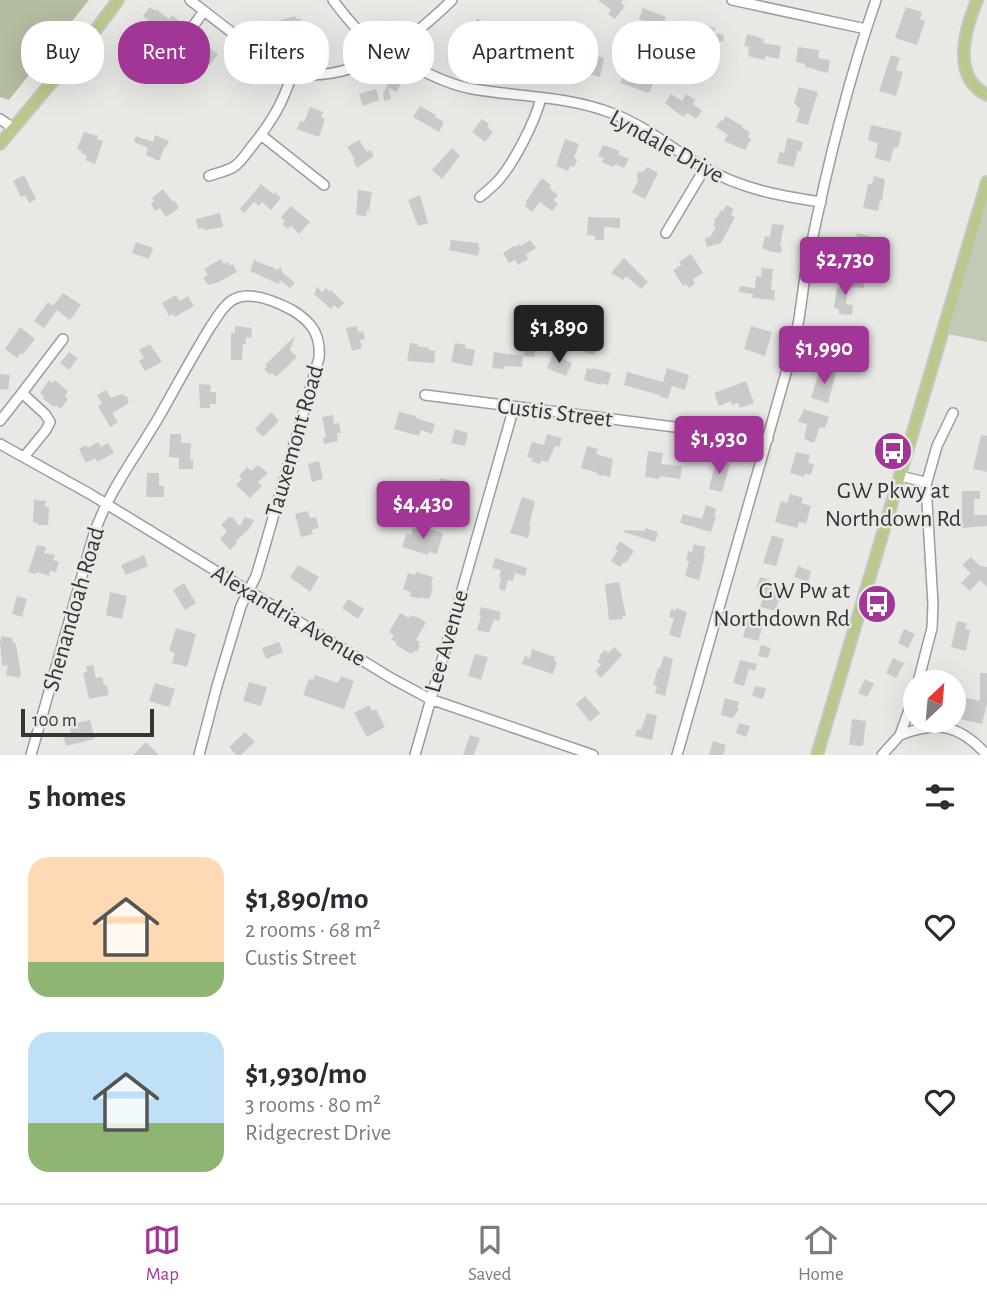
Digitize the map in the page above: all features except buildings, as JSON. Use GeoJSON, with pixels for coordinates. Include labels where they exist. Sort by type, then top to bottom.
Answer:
{"type":"FeatureCollection","features":[{"type":"Feature","properties":{"kind":"main road"},"geometry":{"type":"LineString","coordinates":[[0,144],[118,0]]}},
{"type":"Feature","properties":{"kind":"main road"},"geometry":{"type":"LineString","coordinates":[[977,0],[965,37],[965,63],[968,77],[974,86],[987,95]]}},
{"type":"Feature","properties":{"kind":"main road"},"geometry":{"type":"LineString","coordinates":[[817,755],[987,182]]}},
{"type":"Feature","properties":{"kind":"street"},"geometry":{"type":"LineString","coordinates":[[190,0],[224,26]]}},
{"type":"Feature","properties":{"kind":"street","name":"Lyndale Drive"},"geometry":{"type":"LineString","coordinates":[[332,0],[351,21]]}},
{"type":"Feature","properties":{"kind":"street"},"geometry":{"type":"LineString","coordinates":[[429,21],[452,0]]}},
{"type":"Feature","properties":{"kind":"street"},"geometry":{"type":"LineString","coordinates":[[732,0],[866,29]]}},
{"type":"Feature","properties":{"kind":"street"},"geometry":{"type":"LineString","coordinates":[[677,755],[794,344],[821,202],[844,106],[876,0]]}},
{"type":"Feature","properties":{"kind":"street"},"geometry":{"type":"LineString","coordinates":[[197,21],[204,11]]}},
{"type":"Feature","properties":{"kind":"street","name":"Lyndale Drive"},"geometry":{"type":"LineString","coordinates":[[434,76],[463,87],[582,104],[623,117],[705,168],[742,185],[780,196],[821,202]]}},
{"type":"Feature","properties":{"kind":"street"},"geometry":{"type":"LineString","coordinates":[[209,176],[237,164],[279,108],[288,84]]}},
{"type":"Feature","properties":{"kind":"street"},"geometry":{"type":"LineString","coordinates":[[480,197],[500,179],[515,156],[535,118],[541,98]]}},
{"type":"Feature","properties":{"kind":"street"},"geometry":{"type":"LineString","coordinates":[[0,119],[13,128]]}},
{"type":"Feature","properties":{"kind":"street"},"geometry":{"type":"LineString","coordinates":[[261,135],[324,185]]}},
{"type":"Feature","properties":{"kind":"street"},"geometry":{"type":"LineString","coordinates":[[666,233],[705,168]]}},
{"type":"Feature","properties":{"kind":"street","name":"Tauxemont Road"},"geometry":{"type":"LineString","coordinates":[[106,504],[225,305],[239,297],[270,301],[298,314],[313,328],[320,346],[319,358],[262,556],[237,620],[217,686],[199,755]]}},
{"type":"Feature","properties":{"kind":"street"},"geometry":{"type":"LineString","coordinates":[[0,421],[63,339]]}},
{"type":"Feature","properties":{"kind":"street"},"geometry":{"type":"LineString","coordinates":[[22,393],[50,422],[24,457]]}},
{"type":"Feature","properties":{"kind":"street","name":"Custis Street"},"geometry":{"type":"LineString","coordinates":[[425,395],[768,439]]}},
{"type":"Feature","properties":{"kind":"street","name":"Lee Avenue"},"geometry":{"type":"LineString","coordinates":[[415,755],[513,407]]}},
{"type":"Feature","properties":{"kind":"street"},"geometry":{"type":"LineString","coordinates":[[921,670],[932,628],[933,604],[926,485],[937,446],[953,413]]}},
{"type":"Feature","properties":{"kind":"street","name":"Alexandria Avenue"},"geometry":{"type":"LineString","coordinates":[[0,444],[106,504],[391,678],[430,699],[593,755]]}},
{"type":"Feature","properties":{"kind":"street"},"geometry":{"type":"LineString","coordinates":[[900,476],[926,485]]}},
{"type":"Feature","properties":{"kind":"street","name":"Shenandoah Road"},"geometry":{"type":"LineString","coordinates":[[31,755],[85,562],[106,504]]}},
{"type":"Feature","properties":{"kind":"street"},"geometry":{"type":"LineString","coordinates":[[882,755],[900,735],[903,727]]}},
{"type":"Feature","properties":{"kind":"street"},"geometry":{"type":"LineString","coordinates":[[900,735],[924,727],[948,727],[967,736],[987,755]]}},
{"type":"Feature","properties":{"kind":"green space"},"geometry":{"type":"Polygon","coordinates":[[[0,0],[89,0],[72,21],[21,21],[22,84],[9,100],[0,97],[0,0]]]}},
{"type":"Feature","properties":{"kind":"green space"},"geometry":{"type":"Polygon","coordinates":[[[987,183],[987,342],[943,333],[987,183]]]}},
{"type":"Feature","properties":{"kind":"place","name":"GW Pkwy at Northdown Rd"},"geometry":{"type":"Point","coordinates":[893,451]}},
{"type":"Feature","properties":{"kind":"place","name":"GW Pw at Northdown Rd"},"geometry":{"type":"Point","coordinates":[877,604]}}]}
